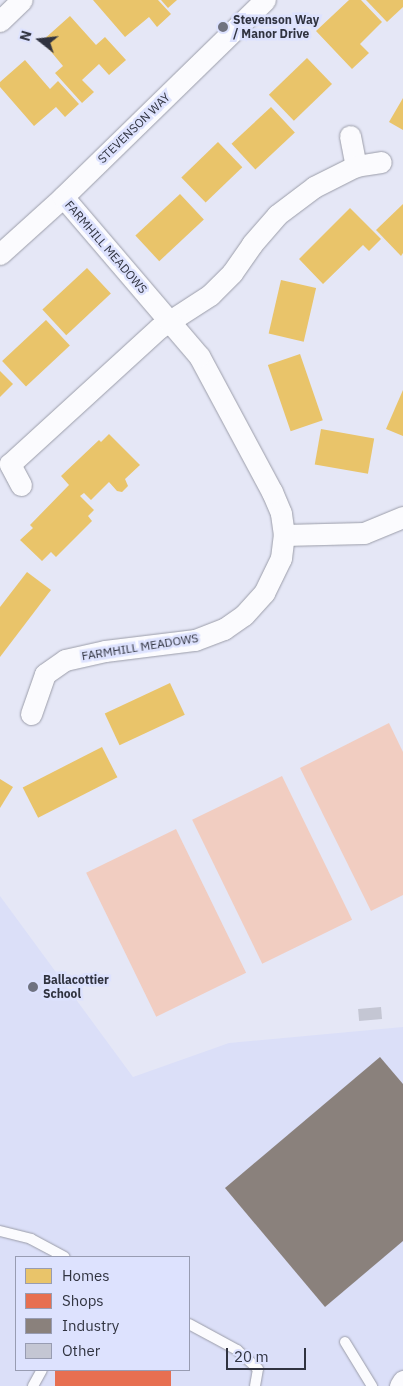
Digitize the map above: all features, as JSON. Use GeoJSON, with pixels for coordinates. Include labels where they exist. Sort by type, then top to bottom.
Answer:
{"type":"FeatureCollection","features":[{"type":"Feature","properties":{"kind":"street"},"geometry":{"type":"LineString","coordinates":[[0,21],[22,0]]}},
{"type":"Feature","properties":{"kind":"street","name":"STEVENSON WAY"},"geometry":{"type":"LineString","coordinates":[[0,254],[63,197],[265,0]]}},
{"type":"Feature","properties":{"kind":"street"},"geometry":{"type":"LineString","coordinates":[[350,136],[356,166]]}},
{"type":"Feature","properties":{"kind":"street"},"geometry":{"type":"LineString","coordinates":[[22,485],[5,460],[169,320],[210,295],[232,273],[252,244],[277,215],[314,187],[356,166],[381,162]]}},
{"type":"Feature","properties":{"kind":"street","name":"FARMHILL MEADOWS"},"geometry":{"type":"LineString","coordinates":[[32,714],[45,674],[65,660],[105,651],[195,640],[224,629],[244,615],[264,593],[281,558],[284,535],[281,513],[272,492],[199,356],[63,197]]}},
{"type":"Feature","properties":{"kind":"street"},"geometry":{"type":"LineString","coordinates":[[284,535],[364,532],[403,517]]}},
{"type":"Feature","properties":{"kind":"street"},"geometry":{"type":"LineString","coordinates":[[400,1386],[403,1381]]}},
{"type":"Feature","properties":{"kind":"lane"},"geometry":{"type":"LineString","coordinates":[[0,1231],[32,1239],[63,1256]]}},
{"type":"Feature","properties":{"kind":"lane"},"geometry":{"type":"LineString","coordinates":[[190,1325],[237,1350],[258,1369],[256,1386]]}},
{"type":"Feature","properties":{"kind":"lane"},"geometry":{"type":"LineString","coordinates":[[345,1342],[372,1386]]}},
{"type":"Feature","properties":{"kind":"lane"},"geometry":{"type":"LineString","coordinates":[[34,1386],[42,1371]]}},
{"type":"Feature","properties":{"kind":"shaded area"},"geometry":{"type":"Polygon","coordinates":[[[389,723],[403,752],[403,895],[371,911],[300,768],[389,723]]]}},
{"type":"Feature","properties":{"kind":"shaded area"},"geometry":{"type":"Polygon","coordinates":[[[282,776],[352,920],[262,964],[192,820],[282,776]]]}},
{"type":"Feature","properties":{"kind":"shaded area"},"geometry":{"type":"Polygon","coordinates":[[[176,829],[246,973],[156,1017],[86,873],[176,829]]]}},
{"type":"Feature","properties":{"kind":"shaded area"},"geometry":{"type":"Polygon","coordinates":[[[0,896],[133,1077],[229,1043],[403,1027],[403,1386],[0,1386],[0,896]]]}},
{"type":"Feature","properties":{"kind":"building: Homes"},"geometry":{"type":"Polygon","coordinates":[[[93,0],[158,0],[171,14],[157,27],[149,17],[125,37],[93,0]]]}},
{"type":"Feature","properties":{"kind":"building: Homes"},"geometry":{"type":"Polygon","coordinates":[[[161,0],[177,0],[168,8],[161,0]]]}},
{"type":"Feature","properties":{"kind":"building: Homes"},"geometry":{"type":"Polygon","coordinates":[[[349,0],[361,0],[382,22],[360,44],[369,53],[352,69],[316,31],[349,0]]]}},
{"type":"Feature","properties":{"kind":"building: Homes"},"geometry":{"type":"Polygon","coordinates":[[[366,0],[403,0],[403,7],[387,22],[366,0]]]}},
{"type":"Feature","properties":{"kind":"building: Homes"},"geometry":{"type":"Polygon","coordinates":[[[70,16],[96,45],[105,37],[126,60],[109,75],[99,64],[82,80],[94,92],[82,103],[55,73],[63,66],[42,41],[70,16]]]}},
{"type":"Feature","properties":{"kind":"building: Homes"},"geometry":{"type":"Polygon","coordinates":[[[307,58],[332,84],[294,121],[269,95],[307,58]]]}},
{"type":"Feature","properties":{"kind":"building: Homes"},"geometry":{"type":"Polygon","coordinates":[[[25,60],[50,89],[58,81],[79,104],[65,117],[56,107],[34,126],[0,87],[0,82],[25,60]]]}},
{"type":"Feature","properties":{"kind":"building: Homes"},"geometry":{"type":"Polygon","coordinates":[[[403,98],[403,130],[389,122],[403,98]]]}},
{"type":"Feature","properties":{"kind":"building: Homes"},"geometry":{"type":"Polygon","coordinates":[[[271,107],[295,133],[255,169],[232,144],[271,107]]]}},
{"type":"Feature","properties":{"kind":"building: Homes"},"geometry":{"type":"Polygon","coordinates":[[[218,142],[242,167],[206,203],[181,177],[218,142]]]}},
{"type":"Feature","properties":{"kind":"building: Homes"},"geometry":{"type":"Polygon","coordinates":[[[180,194],[204,220],[159,261],[135,236],[180,194]]]}},
{"type":"Feature","properties":{"kind":"building: Homes"},"geometry":{"type":"Polygon","coordinates":[[[403,204],[403,253],[401,256],[376,230],[403,204]]]}},
{"type":"Feature","properties":{"kind":"building: Homes"},"geometry":{"type":"Polygon","coordinates":[[[350,208],[381,239],[369,251],[363,245],[323,284],[299,259],[350,208]]]}},
{"type":"Feature","properties":{"kind":"building: Homes"},"geometry":{"type":"Polygon","coordinates":[[[87,268],[111,294],[66,335],[42,310],[87,268]]]}},
{"type":"Feature","properties":{"kind":"building: Homes"},"geometry":{"type":"Polygon","coordinates":[[[281,280],[316,288],[304,342],[269,334],[281,280]]]}},
{"type":"Feature","properties":{"kind":"building: Homes"},"geometry":{"type":"Polygon","coordinates":[[[46,320],[70,346],[26,387],[2,361],[46,320]]]}},
{"type":"Feature","properties":{"kind":"building: Homes"},"geometry":{"type":"Polygon","coordinates":[[[300,354],[323,420],[291,431],[268,365],[300,354]]]}},
{"type":"Feature","properties":{"kind":"building: Homes"},"geometry":{"type":"Polygon","coordinates":[[[0,371],[13,384],[0,397],[0,371]]]}},
{"type":"Feature","properties":{"kind":"building: Homes"},"geometry":{"type":"Polygon","coordinates":[[[403,390],[403,436],[386,429],[403,390]]]}},
{"type":"Feature","properties":{"kind":"building: Homes"},"geometry":{"type":"Polygon","coordinates":[[[321,429],[374,438],[368,474],[315,464],[321,429]]]}},
{"type":"Feature","properties":{"kind":"building: Homes"},"geometry":{"type":"Polygon","coordinates":[[[109,434],[140,465],[125,479],[128,486],[122,492],[117,491],[109,482],[91,500],[84,493],[80,496],[94,510],[88,516],[92,521],[56,557],[51,552],[42,561],[20,540],[33,528],[30,525],[69,485],[61,476],[99,440],[101,442],[109,434]]]}},
{"type":"Feature","properties":{"kind":"building: Homes"},"geometry":{"type":"Polygon","coordinates":[[[27,572],[51,590],[0,657],[0,607],[27,572]]]}},
{"type":"Feature","properties":{"kind":"building: Homes"},"geometry":{"type":"Polygon","coordinates":[[[170,683],[185,715],[120,745],[105,713],[170,683]]]}},
{"type":"Feature","properties":{"kind":"building: Homes"},"geometry":{"type":"Polygon","coordinates":[[[102,747],[117,777],[38,818],[23,787],[102,747]]]}},
{"type":"Feature","properties":{"kind":"building: Homes"},"geometry":{"type":"Polygon","coordinates":[[[0,779],[13,787],[0,808],[0,779]]]}},
{"type":"Feature","properties":{"kind":"building: Shops"},"geometry":{"type":"Polygon","coordinates":[[[55,1371],[171,1371],[171,1386],[55,1386],[55,1371]]]}},
{"type":"Feature","properties":{"kind":"building: Industry"},"geometry":{"type":"Polygon","coordinates":[[[380,1057],[403,1084],[403,1241],[325,1307],[225,1188],[380,1057]]]}},
{"type":"Feature","properties":{"kind":"building: Other"},"geometry":{"type":"Polygon","coordinates":[[[381,1007],[382,1019],[359,1021],[358,1009],[381,1007]]]}},
{"type":"Feature","properties":{"kind":"place","name":"Stevenson Way / Manor Drive"},"geometry":{"type":"Point","coordinates":[223,27]}},
{"type":"Feature","properties":{"kind":"place","name":"Ballacottier School"},"geometry":{"type":"Point","coordinates":[33,987]}}]}
